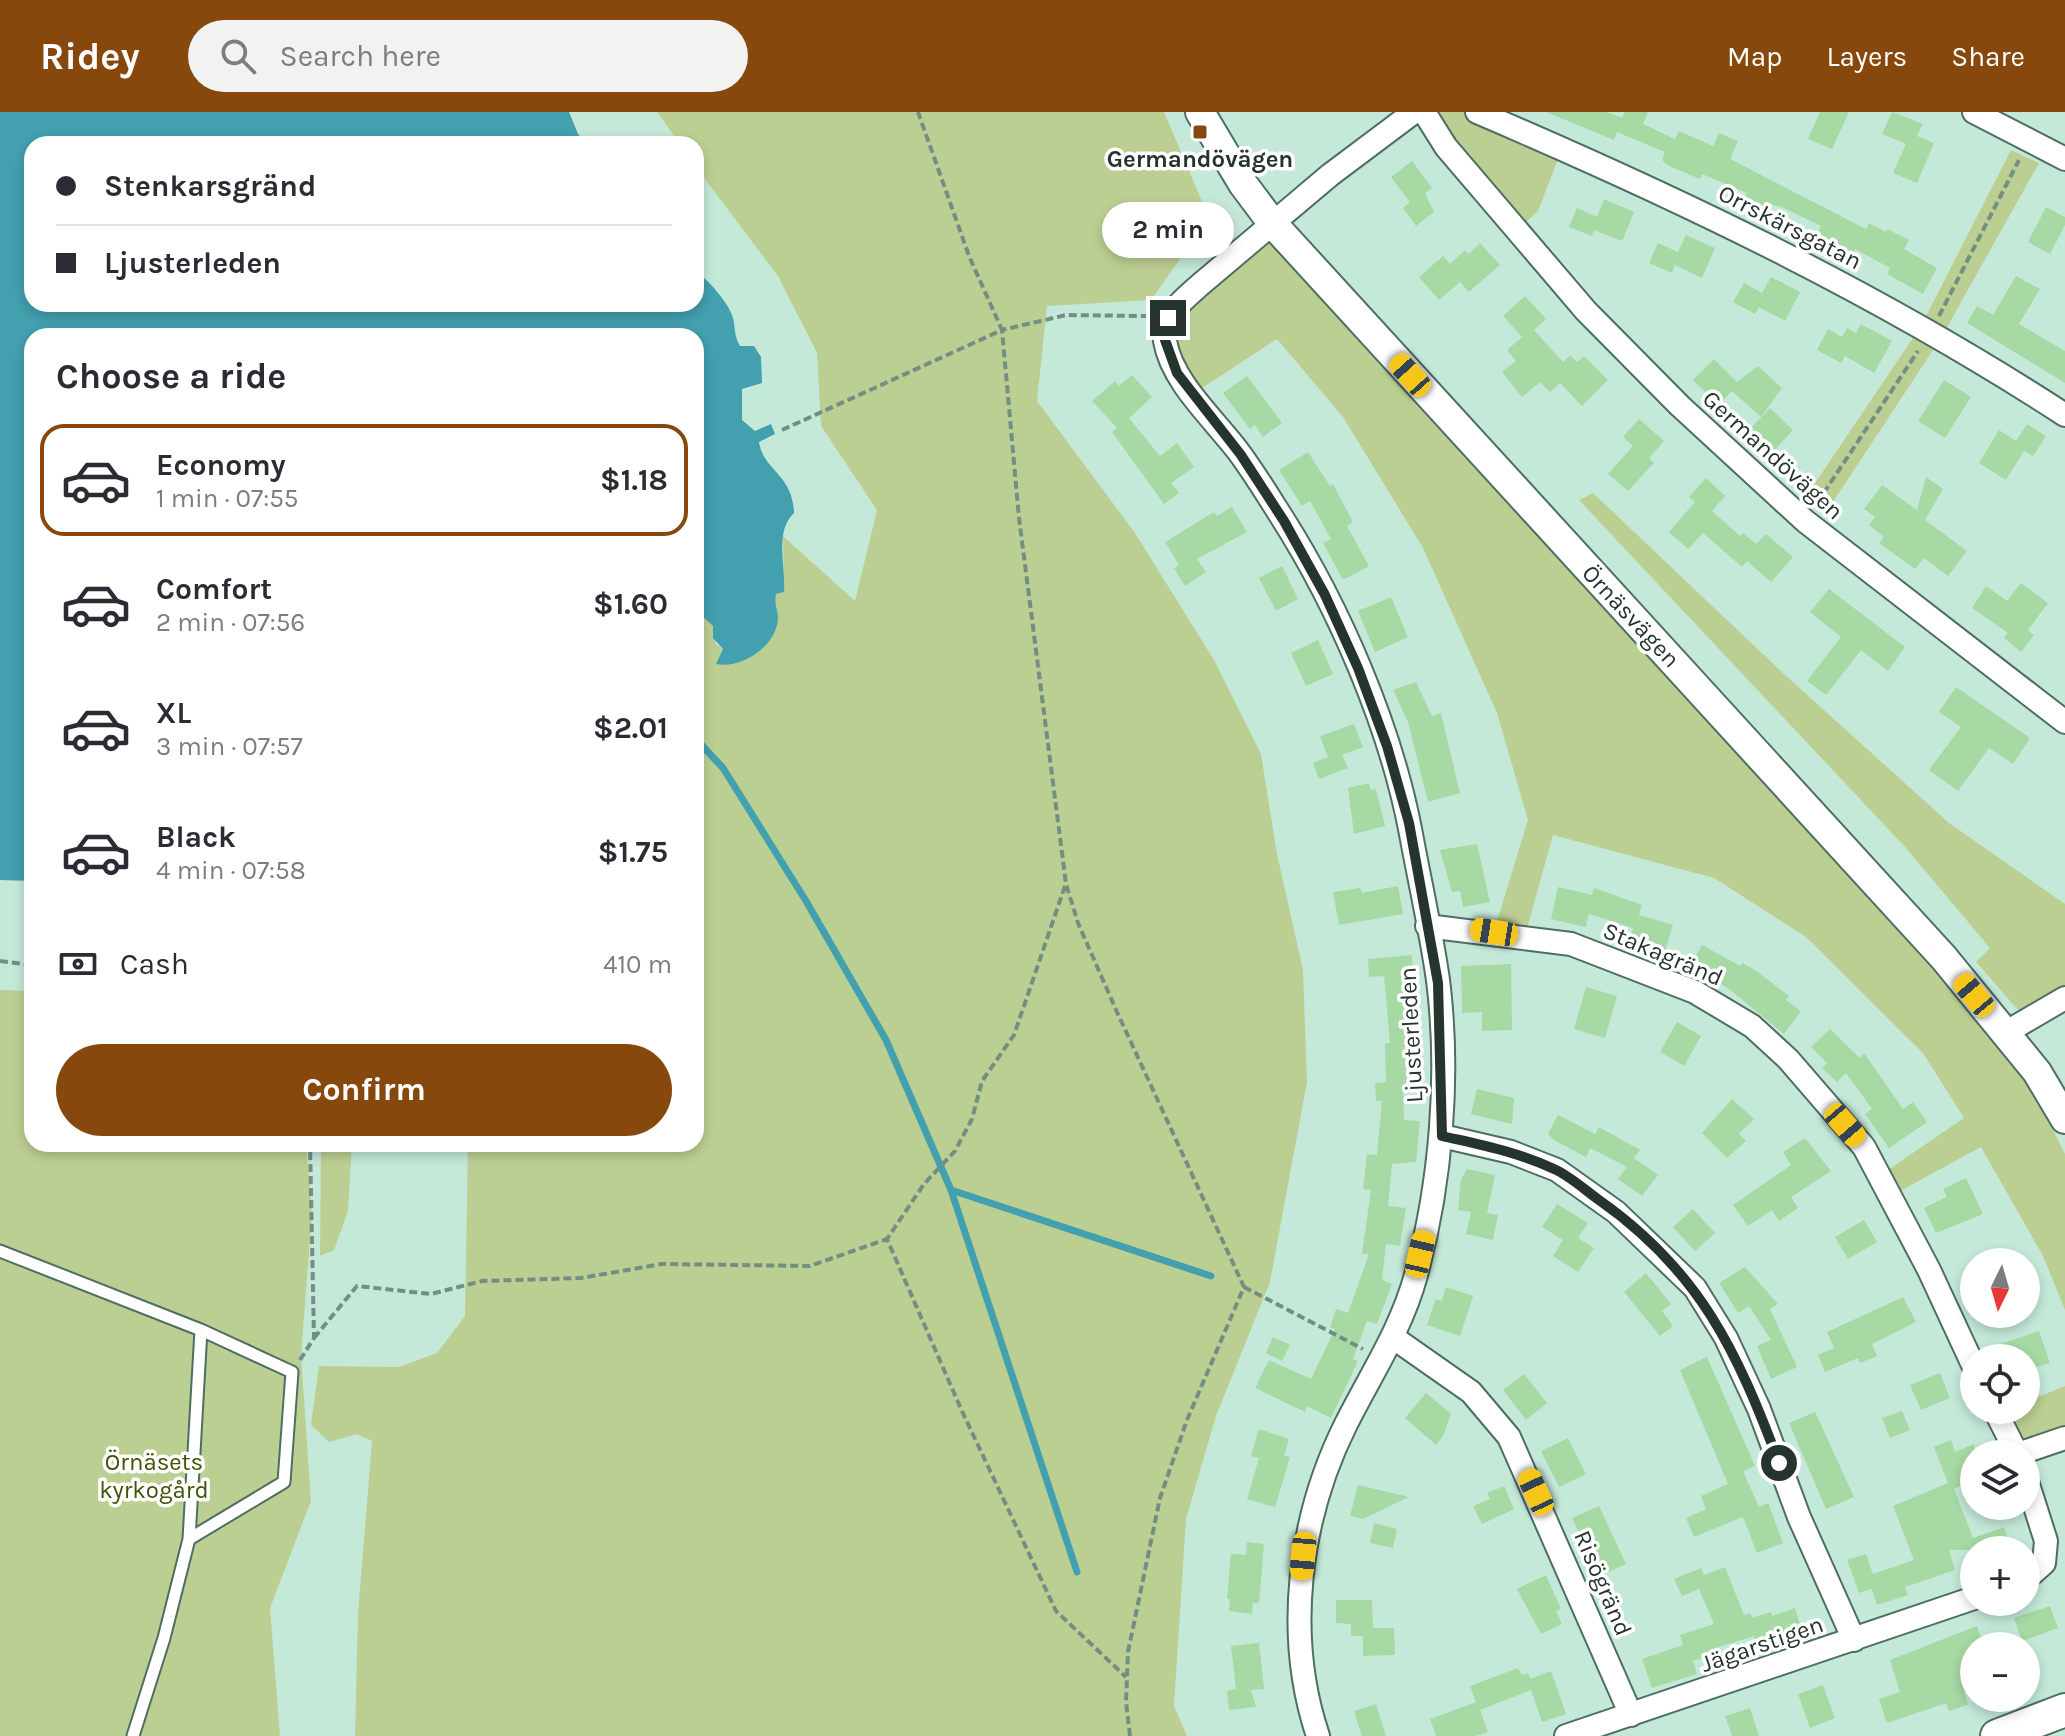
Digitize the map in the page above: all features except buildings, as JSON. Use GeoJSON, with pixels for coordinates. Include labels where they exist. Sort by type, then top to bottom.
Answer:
{"type":"FeatureCollection","features":[{"type":"Feature","properties":{"kind":"main road"},"geometry":{"type":"LineString","coordinates":[[1997,1736],[2065,1710]]}},
{"type":"Feature","properties":{"kind":"street","name":"Örnäsvägen"},"geometry":{"type":"LineString","coordinates":[[1200,112],[1243,184],[1273,224],[1857,861],[2037,1072],[2065,1119]]}},
{"type":"Feature","properties":{"kind":"street"},"geometry":{"type":"LineString","coordinates":[[1168,318],[1191,293],[1273,224],[1414,112]]}},
{"type":"Feature","properties":{"kind":"street","name":"Germandövägen"},"geometry":{"type":"LineString","coordinates":[[1424,112],[1446,147],[1586,311],[1680,406],[1805,521],[2065,722]]}},
{"type":"Feature","properties":{"kind":"street","name":"Orrskärsgatan"},"geometry":{"type":"LineString","coordinates":[[1477,112],[1661,191],[1785,252],[1930,332],[2065,415]]}},
{"type":"Feature","properties":{"kind":"street"},"geometry":{"type":"LineString","coordinates":[[1974,112],[2065,159]]}},
{"type":"Feature","properties":{"kind":"street","name":"Ljusterleden"},"geometry":{"type":"LineString","coordinates":[[1168,318],[1165,340],[1177,373],[1241,455],[1284,521],[1325,595],[1358,668],[1387,746],[1409,823],[1438,983],[1442,1136],[1415,1277],[1394,1338],[1345,1426],[1321,1485],[1303,1556],[1300,1594],[1302,1651],[1318,1736]]}},
{"type":"Feature","properties":{"kind":"street","name":"Stakagränd"},"geometry":{"type":"LineString","coordinates":[[1427,926],[1571,944],[1695,992],[1752,1026],[1788,1059],[1864,1147],[1929,1270],[1963,1344]]}},
{"type":"Feature","properties":{"kind":"street"},"geometry":{"type":"LineString","coordinates":[[2005,1033],[2065,998]]}},
{"type":"Feature","properties":{"kind":"street"},"geometry":{"type":"LineString","coordinates":[[1442,1136],[1511,1152],[1557,1170],[1616,1212],[1695,1288],[1726,1338],[1759,1409],[1799,1517],[1854,1640]]}},
{"type":"Feature","properties":{"kind":"street","name":"Risögränd"},"geometry":{"type":"LineString","coordinates":[[1394,1338],[1471,1392],[1509,1437],[1631,1715]]}},
{"type":"Feature","properties":{"kind":"street"},"geometry":{"type":"LineString","coordinates":[[2040,1447],[2065,1438]]}},
{"type":"Feature","properties":{"kind":"street"},"geometry":{"type":"LineString","coordinates":[[2039,1520],[2046,1541],[2044,1563],[2040,1567]]}},
{"type":"Feature","properties":{"kind":"street","name":"Jägarstigen"},"geometry":{"type":"LineString","coordinates":[[1566,1736],[1960,1603]]}},
{"type":"Feature","properties":{"kind":"lane"},"geometry":{"type":"LineString","coordinates":[[0,1251],[201,1330],[292,1372],[284,1482],[189,1539]]}},
{"type":"Feature","properties":{"kind":"lane"},"geometry":{"type":"LineString","coordinates":[[133,1736],[164,1638],[189,1539],[201,1330]]}},
{"type":"Feature","properties":{"kind":"path"},"geometry":{"type":"LineString","coordinates":[[918,112],[969,256],[1002,330],[1021,533],[1066,884],[1078,923],[1244,1287],[1382,1359]]}},
{"type":"Feature","properties":{"kind":"path"},"geometry":{"type":"LineString","coordinates":[[782,430],[1002,330],[1066,315],[1168,318]]}},
{"type":"Feature","properties":{"kind":"path"},"geometry":{"type":"LineString","coordinates":[[292,1372],[314,1338],[357,1286],[431,1294],[482,1281],[581,1278],[662,1264],[810,1266],[887,1239],[929,1178],[951,1154],[972,1119],[982,1081],[1014,1035],[1066,884]]}},
{"type":"Feature","properties":{"kind":"path"},"geometry":{"type":"LineString","coordinates":[[0,961],[24,964]]}},
{"type":"Feature","properties":{"kind":"path"},"geometry":{"type":"LineString","coordinates":[[310,1152],[314,1338]]}},
{"type":"Feature","properties":{"kind":"path"},"geometry":{"type":"LineString","coordinates":[[887,1239],[961,1409],[1056,1611],[1126,1677]]}},
{"type":"Feature","properties":{"kind":"path"},"geometry":{"type":"LineString","coordinates":[[1130,1736],[1126,1677],[1143,1571],[1170,1466],[1244,1287]]}},
{"type":"Feature","properties":{"kind":"green space"},"geometry":{"type":"Polygon","coordinates":[[[657,112],[1164,112],[1209,218],[1151,300],[1047,306],[1037,401],[1135,533],[1214,660],[1261,754],[1277,854],[1303,970],[1307,1082],[1270,1282],[1216,1416],[1186,1519],[1174,1706],[1187,1736],[355,1736],[358,1614],[372,1441],[357,1434],[329,1442],[311,1425],[319,1366],[399,1367],[437,1353],[465,1316],[468,1152],[704,1152],[704,618],[713,626],[716,644],[723,649],[717,663],[751,656],[764,645],[777,613],[774,606],[776,594],[784,592],[783,536],[855,601],[877,510],[821,426],[817,353],[778,276],[704,178],[704,136],[674,136],[657,112]]]}},
{"type":"Feature","properties":{"kind":"green space"},"geometry":{"type":"Polygon","coordinates":[[[1422,112],[1475,112],[1562,149],[1538,211],[1516,231],[1422,112]]]}},
{"type":"Feature","properties":{"kind":"green space"},"geometry":{"type":"Polygon","coordinates":[[[2011,150],[2039,163],[1941,338],[1825,514],[1805,498],[1921,326],[2011,150]]]}},
{"type":"Feature","properties":{"kind":"green space"},"geometry":{"type":"Polygon","coordinates":[[[1273,225],[2005,1032],[2065,1154],[2065,1310],[2040,1248],[1981,1147],[1891,1196],[1879,1176],[1964,1118],[1923,1053],[1806,937],[1714,878],[1553,835],[1525,936],[1494,931],[1528,820],[1497,713],[1423,548],[1343,417],[1277,339],[1193,394],[1165,344],[1178,303],[1273,225]]]}},
{"type":"Feature","properties":{"kind":"green space"},"geometry":{"type":"Polygon","coordinates":[[[1593,493],[1784,674],[1949,823],[2065,904],[2065,997],[2027,1020],[1976,962],[1990,948],[1906,848],[1579,500],[1593,493]]]}},
{"type":"Feature","properties":{"kind":"green space","name":"Örnäsets kyrkogård"},"geometry":{"type":"Polygon","coordinates":[[[0,990],[24,991],[24,1152],[307,1152],[312,1213],[301,1356],[311,1501],[270,1608],[280,1736],[0,1736],[0,990]]]}},
{"type":"Feature","properties":{"kind":"green space"},"geometry":{"type":"Polygon","coordinates":[[[321,1152],[352,1152],[348,1211],[334,1250],[320,1256],[321,1152]]]}},
{"type":"Feature","properties":{"kind":"green space"},"geometry":{"type":"Polygon","coordinates":[[[2065,1386],[2065,1439],[2040,1448],[2040,1440],[2016,1440],[2010,1424],[2040,1424],[2040,1396],[2065,1386]]]}},
{"type":"Feature","properties":{"kind":"water"},"geometry":{"type":"Polygon","coordinates":[[[0,112],[569,112],[580,136],[24,136],[24,312],[704,312],[704,278],[730,309],[740,346],[754,346],[761,357],[762,383],[742,389],[742,420],[755,431],[771,424],[775,434],[759,442],[766,459],[789,489],[792,500],[794,513],[784,530],[782,550],[784,592],[776,594],[778,619],[771,639],[746,659],[726,665],[716,664],[723,649],[713,638],[713,626],[704,618],[704,328],[24,328],[24,881],[0,880],[0,112]]]}},
{"type":"Feature","properties":{"kind":"waterway"},"geometry":{"type":"LineString","coordinates":[[704,748],[723,768],[806,901],[886,1040],[951,1190],[1077,1572]]}},
{"type":"Feature","properties":{"kind":"waterway"},"geometry":{"type":"LineString","coordinates":[[951,1190],[1211,1276]]}},
{"type":"Feature","properties":{"kind":"place","name":"Germandövägen"},"geometry":{"type":"Point","coordinates":[1200,132]}},
{"type":"Feature","properties":{"kind":"route"},"geometry":{"type":"LineString","coordinates":[[1168,318],[1165,340],[1177,373],[1241,455],[1284,521],[1325,595],[1358,668],[1387,746],[1409,823],[1438,983],[1442,1136],[1511,1152],[1557,1170],[1616,1212],[1653,1246],[1695,1288],[1726,1338],[1759,1409],[1779,1463]]}}]}
